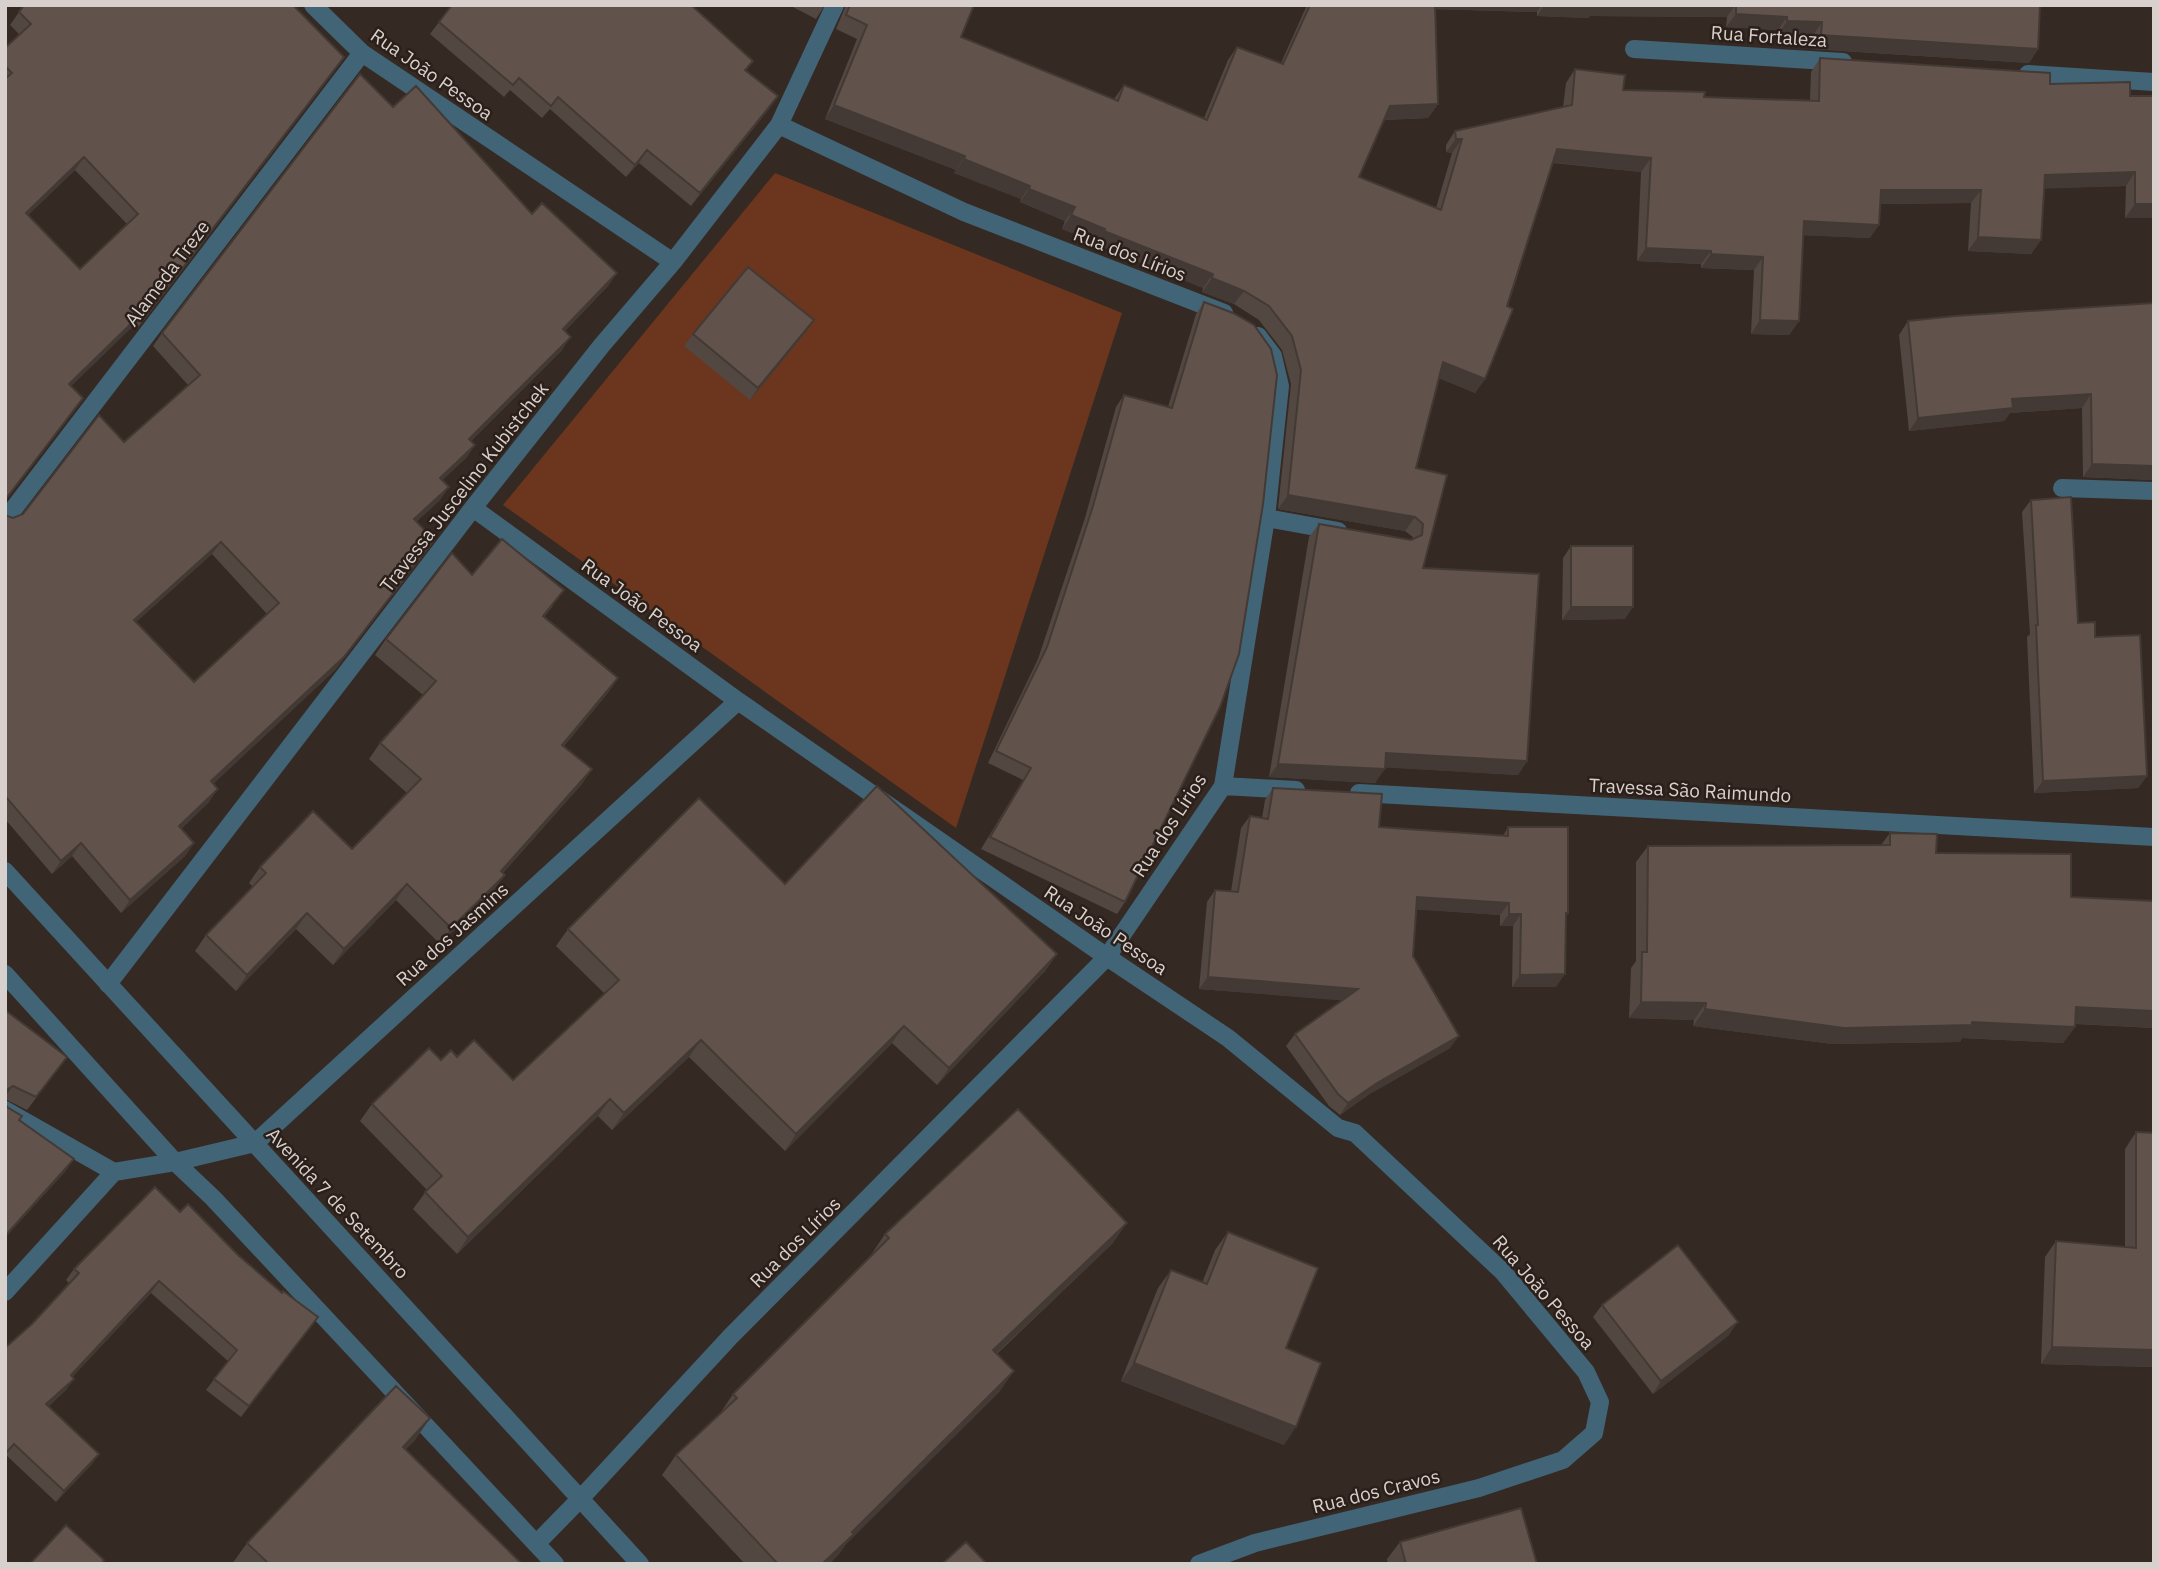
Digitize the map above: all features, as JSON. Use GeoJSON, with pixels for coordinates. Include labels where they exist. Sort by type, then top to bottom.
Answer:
{"type":"FeatureCollection","features":[{"type":"Feature","properties":{"kind":"street","name":"Rua João Pessoa"},"geometry":{"type":"LineString","coordinates":[[313,5],[362,53],[673,262]]}},
{"type":"Feature","properties":{"kind":"street","name":"Travessa Juscelino Kubistchek"},"geometry":{"type":"LineString","coordinates":[[108,984],[473,508],[602,345],[673,262],[779,125],[835,5]]}},
{"type":"Feature","properties":{"kind":"street","name":"Rua Fortaleza"},"geometry":{"type":"LineString","coordinates":[[1634,49],[1867,63]]}},
{"type":"Feature","properties":{"kind":"street","name":"Alameda Treze"},"geometry":{"type":"LineString","coordinates":[[5,520],[362,53]]}},
{"type":"Feature","properties":{"kind":"street"},"geometry":{"type":"LineString","coordinates":[[2017,73],[2154,82]]}},
{"type":"Feature","properties":{"kind":"street","name":"Rua dos Lírios"},"geometry":{"type":"LineString","coordinates":[[537,1543],[731,1336],[1107,957],[1223,786],[1266,518],[1280,386],[1273,356],[1253,329],[1230,315],[964,212],[779,125]]}},
{"type":"Feature","properties":{"kind":"street"},"geometry":{"type":"LineString","coordinates":[[2062,488],[2154,491]]}},
{"type":"Feature","properties":{"kind":"street","name":"Rua João Pessoa"},"geometry":{"type":"LineString","coordinates":[[473,508],[738,701],[1228,1038],[1338,1128],[1355,1133],[1503,1272],[1586,1372],[1600,1402],[1594,1433],[1563,1460]]}},
{"type":"Feature","properties":{"kind":"street"},"geometry":{"type":"LineString","coordinates":[[1266,518],[1362,535]]}},
{"type":"Feature","properties":{"kind":"street","name":"Rua dos Jasmins"},"geometry":{"type":"LineString","coordinates":[[114,1172],[175,1162],[255,1143],[738,701]]}},
{"type":"Feature","properties":{"kind":"street"},"geometry":{"type":"LineString","coordinates":[[1223,786],[1320,791]]}},
{"type":"Feature","properties":{"kind":"street","name":"Travessa São Raimundo"},"geometry":{"type":"LineString","coordinates":[[1348,792],[2154,837]]}},
{"type":"Feature","properties":{"kind":"street","name":"Avenida 7 de Setembro"},"geometry":{"type":"LineString","coordinates":[[5,871],[640,1564]]}},
{"type":"Feature","properties":{"kind":"street"},"geometry":{"type":"LineString","coordinates":[[5,974],[175,1162],[213,1198],[555,1564]]}},
{"type":"Feature","properties":{"kind":"street"},"geometry":{"type":"LineString","coordinates":[[5,1110],[114,1172],[5,1292]]}},
{"type":"Feature","properties":{"kind":"street","name":"Rua dos Cravos"},"geometry":{"type":"LineString","coordinates":[[1199,1564],[1255,1543],[1479,1488],[1563,1460]]}},
{"type":"Feature","properties":{"kind":"shaded area"},"geometry":{"type":"Polygon","coordinates":[[[775,173],[1122,313],[956,828],[503,505],[775,173]]]}},
{"type":"Feature","properties":{"kind":"building"},"geometry":{"type":"Polygon","coordinates":[[[24,5],[293,5],[344,57],[146,316],[143,312],[69,384],[83,398],[5,500],[5,79],[12,73],[5,66],[5,48],[31,24],[19,12],[24,5]],[[84,157],[26,213],[80,269],[138,214],[84,157]]]}},
{"type":"Feature","properties":{"kind":"building"},"geometry":{"type":"Polygon","coordinates":[[[452,5],[691,5],[753,61],[745,70],[778,96],[700,193],[647,150],[635,165],[558,97],[551,106],[519,78],[513,85],[439,22],[452,5]]]}},
{"type":"Feature","properties":{"kind":"building"},"geometry":{"type":"Polygon","coordinates":[[[850,5],[974,5],[961,37],[1118,101],[1124,85],[1207,120],[1237,47],[1283,64],[1310,5],[1435,5],[1438,104],[1390,106],[1359,177],[1441,210],[1462,139],[1456,139],[1455,131],[1572,105],[1575,69],[1625,75],[1623,90],[1705,92],[1704,97],[1819,101],[1820,58],[2050,73],[2050,84],[2130,82],[2130,96],[2154,96],[2154,204],[2135,204],[2135,172],[2045,175],[2041,240],[1978,237],[1981,190],[1881,190],[1879,225],[1804,221],[1799,321],[1760,320],[1763,257],[1646,248],[1651,158],[1557,149],[1507,306],[1513,309],[1485,379],[1443,362],[1416,468],[1447,475],[1423,568],[1539,574],[1527,761],[1386,753],[1385,769],[1278,764],[1319,524],[1411,540],[1422,535],[1423,524],[1415,517],[1288,495],[1301,370],[1292,336],[1269,306],[1244,291],[1212,278],[1213,274],[1104,231],[1105,229],[1071,215],[1075,207],[1029,189],[1030,186],[964,159],[965,156],[834,105],[867,25],[846,15],[850,5]]]}},
{"type":"Feature","properties":{"kind":"building"},"geometry":{"type":"Polygon","coordinates":[[[1736,5],[2040,5],[2038,49],[1821,35],[1822,22],[1787,21],[1787,17],[1736,14],[1736,5]]]}},
{"type":"Feature","properties":{"kind":"building"},"geometry":{"type":"Polygon","coordinates":[[[360,74],[393,107],[416,86],[532,214],[542,203],[617,273],[563,329],[571,337],[469,439],[475,445],[440,478],[449,487],[414,519],[434,540],[344,657],[211,781],[218,789],[179,826],[194,843],[130,900],[81,843],[61,861],[5,796],[5,513],[13,518],[23,514],[99,415],[124,442],[200,375],[162,333],[360,74]],[[221,542],[134,620],[194,682],[279,603],[221,542]]]}},
{"type":"Feature","properties":{"kind":"building"},"geometry":{"type":"Polygon","coordinates":[[[748,267],[814,320],[758,388],[693,334],[748,267]]]}},
{"type":"Feature","properties":{"kind":"building"},"geometry":{"type":"Polygon","coordinates":[[[1204,302],[1233,313],[1254,325],[1271,349],[1277,375],[1263,504],[1239,654],[1220,707],[1125,902],[990,837],[1031,768],[996,751],[1047,647],[1093,506],[1124,395],[1172,408],[1204,302]]]}},
{"type":"Feature","properties":{"kind":"building"},"geometry":{"type":"Polygon","coordinates":[[[2154,303],[2154,466],[2092,464],[2091,394],[2012,399],[2013,408],[1918,418],[1908,321],[2154,303]]]}},
{"type":"Feature","properties":{"kind":"building"},"geometry":{"type":"Polygon","coordinates":[[[2071,497],[2078,623],[2095,622],[2095,637],[2140,635],[2147,776],[2043,781],[2031,500],[2071,497]]]}},
{"type":"Feature","properties":{"kind":"building"},"geometry":{"type":"Polygon","coordinates":[[[502,539],[564,590],[543,616],[618,678],[562,745],[592,769],[501,871],[505,875],[451,928],[407,884],[344,949],[307,913],[247,975],[206,935],[266,873],[260,867],[313,811],[352,849],[421,779],[380,743],[436,681],[386,639],[452,553],[472,575],[502,539]]]}},
{"type":"Feature","properties":{"kind":"building"},"geometry":{"type":"Polygon","coordinates":[[[1571,546],[1633,546],[1633,607],[1571,607],[1571,546]]]}},
{"type":"Feature","properties":{"kind":"building"},"geometry":{"type":"Polygon","coordinates":[[[877,786],[1057,954],[949,1068],[904,1026],[796,1134],[701,1040],[624,1113],[610,1099],[468,1237],[425,1192],[442,1176],[372,1104],[429,1048],[441,1060],[451,1050],[457,1057],[474,1040],[513,1080],[619,980],[568,929],[699,798],[785,884],[877,786]]]}},
{"type":"Feature","properties":{"kind":"building"},"geometry":{"type":"Polygon","coordinates":[[[1273,788],[1382,794],[1379,827],[1508,836],[1508,827],[1568,827],[1565,974],[1520,975],[1521,914],[1509,914],[1509,903],[1417,897],[1413,956],[1459,1036],[1377,1083],[1348,1103],[1338,1094],[1295,1034],[1358,989],[1208,977],[1215,890],[1238,892],[1250,816],[1268,819],[1273,788]]]}},
{"type":"Feature","properties":{"kind":"building"},"geometry":{"type":"Polygon","coordinates":[[[1890,833],[1937,834],[1936,853],[2071,854],[2071,897],[2154,901],[2154,1011],[2076,1007],[2075,1027],[1972,1022],[1972,1025],[1844,1028],[1705,1009],[1706,1003],[1641,1002],[1642,952],[1647,952],[1648,846],[1890,845],[1890,833]]]}},
{"type":"Feature","properties":{"kind":"building"},"geometry":{"type":"Polygon","coordinates":[[[5,1010],[67,1057],[36,1097],[13,1086],[5,1091],[5,1010]]]}},
{"type":"Feature","properties":{"kind":"building"},"geometry":{"type":"Polygon","coordinates":[[[5,1103],[22,1116],[19,1120],[74,1159],[5,1236],[5,1103]]]}},
{"type":"Feature","properties":{"kind":"building"},"geometry":{"type":"Polygon","coordinates":[[[1018,1109],[1127,1223],[993,1350],[1014,1371],[852,1532],[854,1534],[822,1564],[778,1564],[676,1455],[737,1398],[733,1394],[889,1238],[885,1234],[1018,1109]]]}},
{"type":"Feature","properties":{"kind":"building"},"geometry":{"type":"Polygon","coordinates":[[[2136,1132],[2154,1133],[2154,1350],[2052,1347],[2056,1241],[2136,1248],[2136,1132]]]}},
{"type":"Feature","properties":{"kind":"building"},"geometry":{"type":"Polygon","coordinates":[[[155,1187],[180,1212],[188,1204],[238,1255],[282,1293],[283,1291],[318,1317],[249,1406],[214,1379],[237,1350],[159,1281],[71,1375],[74,1379],[46,1404],[99,1454],[64,1491],[14,1444],[5,1454],[5,1348],[32,1324],[79,1273],[74,1269],[155,1187]]]}},
{"type":"Feature","properties":{"kind":"building"},"geometry":{"type":"Polygon","coordinates":[[[1228,1232],[1318,1268],[1286,1348],[1321,1363],[1296,1427],[1134,1363],[1171,1270],[1207,1284],[1228,1232]]]}},
{"type":"Feature","properties":{"kind":"building"},"geometry":{"type":"Polygon","coordinates":[[[1678,1245],[1738,1322],[1661,1381],[1602,1305],[1678,1245]]]}},
{"type":"Feature","properties":{"kind":"building"},"geometry":{"type":"Polygon","coordinates":[[[396,1386],[430,1418],[403,1447],[522,1564],[269,1564],[247,1543],[396,1386]]]}},
{"type":"Feature","properties":{"kind":"building"},"geometry":{"type":"Polygon","coordinates":[[[1521,1508],[1537,1564],[1406,1564],[1400,1542],[1521,1508]]]}},
{"type":"Feature","properties":{"kind":"building"},"geometry":{"type":"Polygon","coordinates":[[[66,1525],[104,1560],[101,1564],[30,1564],[66,1525]]]}},
{"type":"Feature","properties":{"kind":"building"},"geometry":{"type":"Polygon","coordinates":[[[966,1542],[987,1564],[942,1564],[966,1542]]]}}]}
